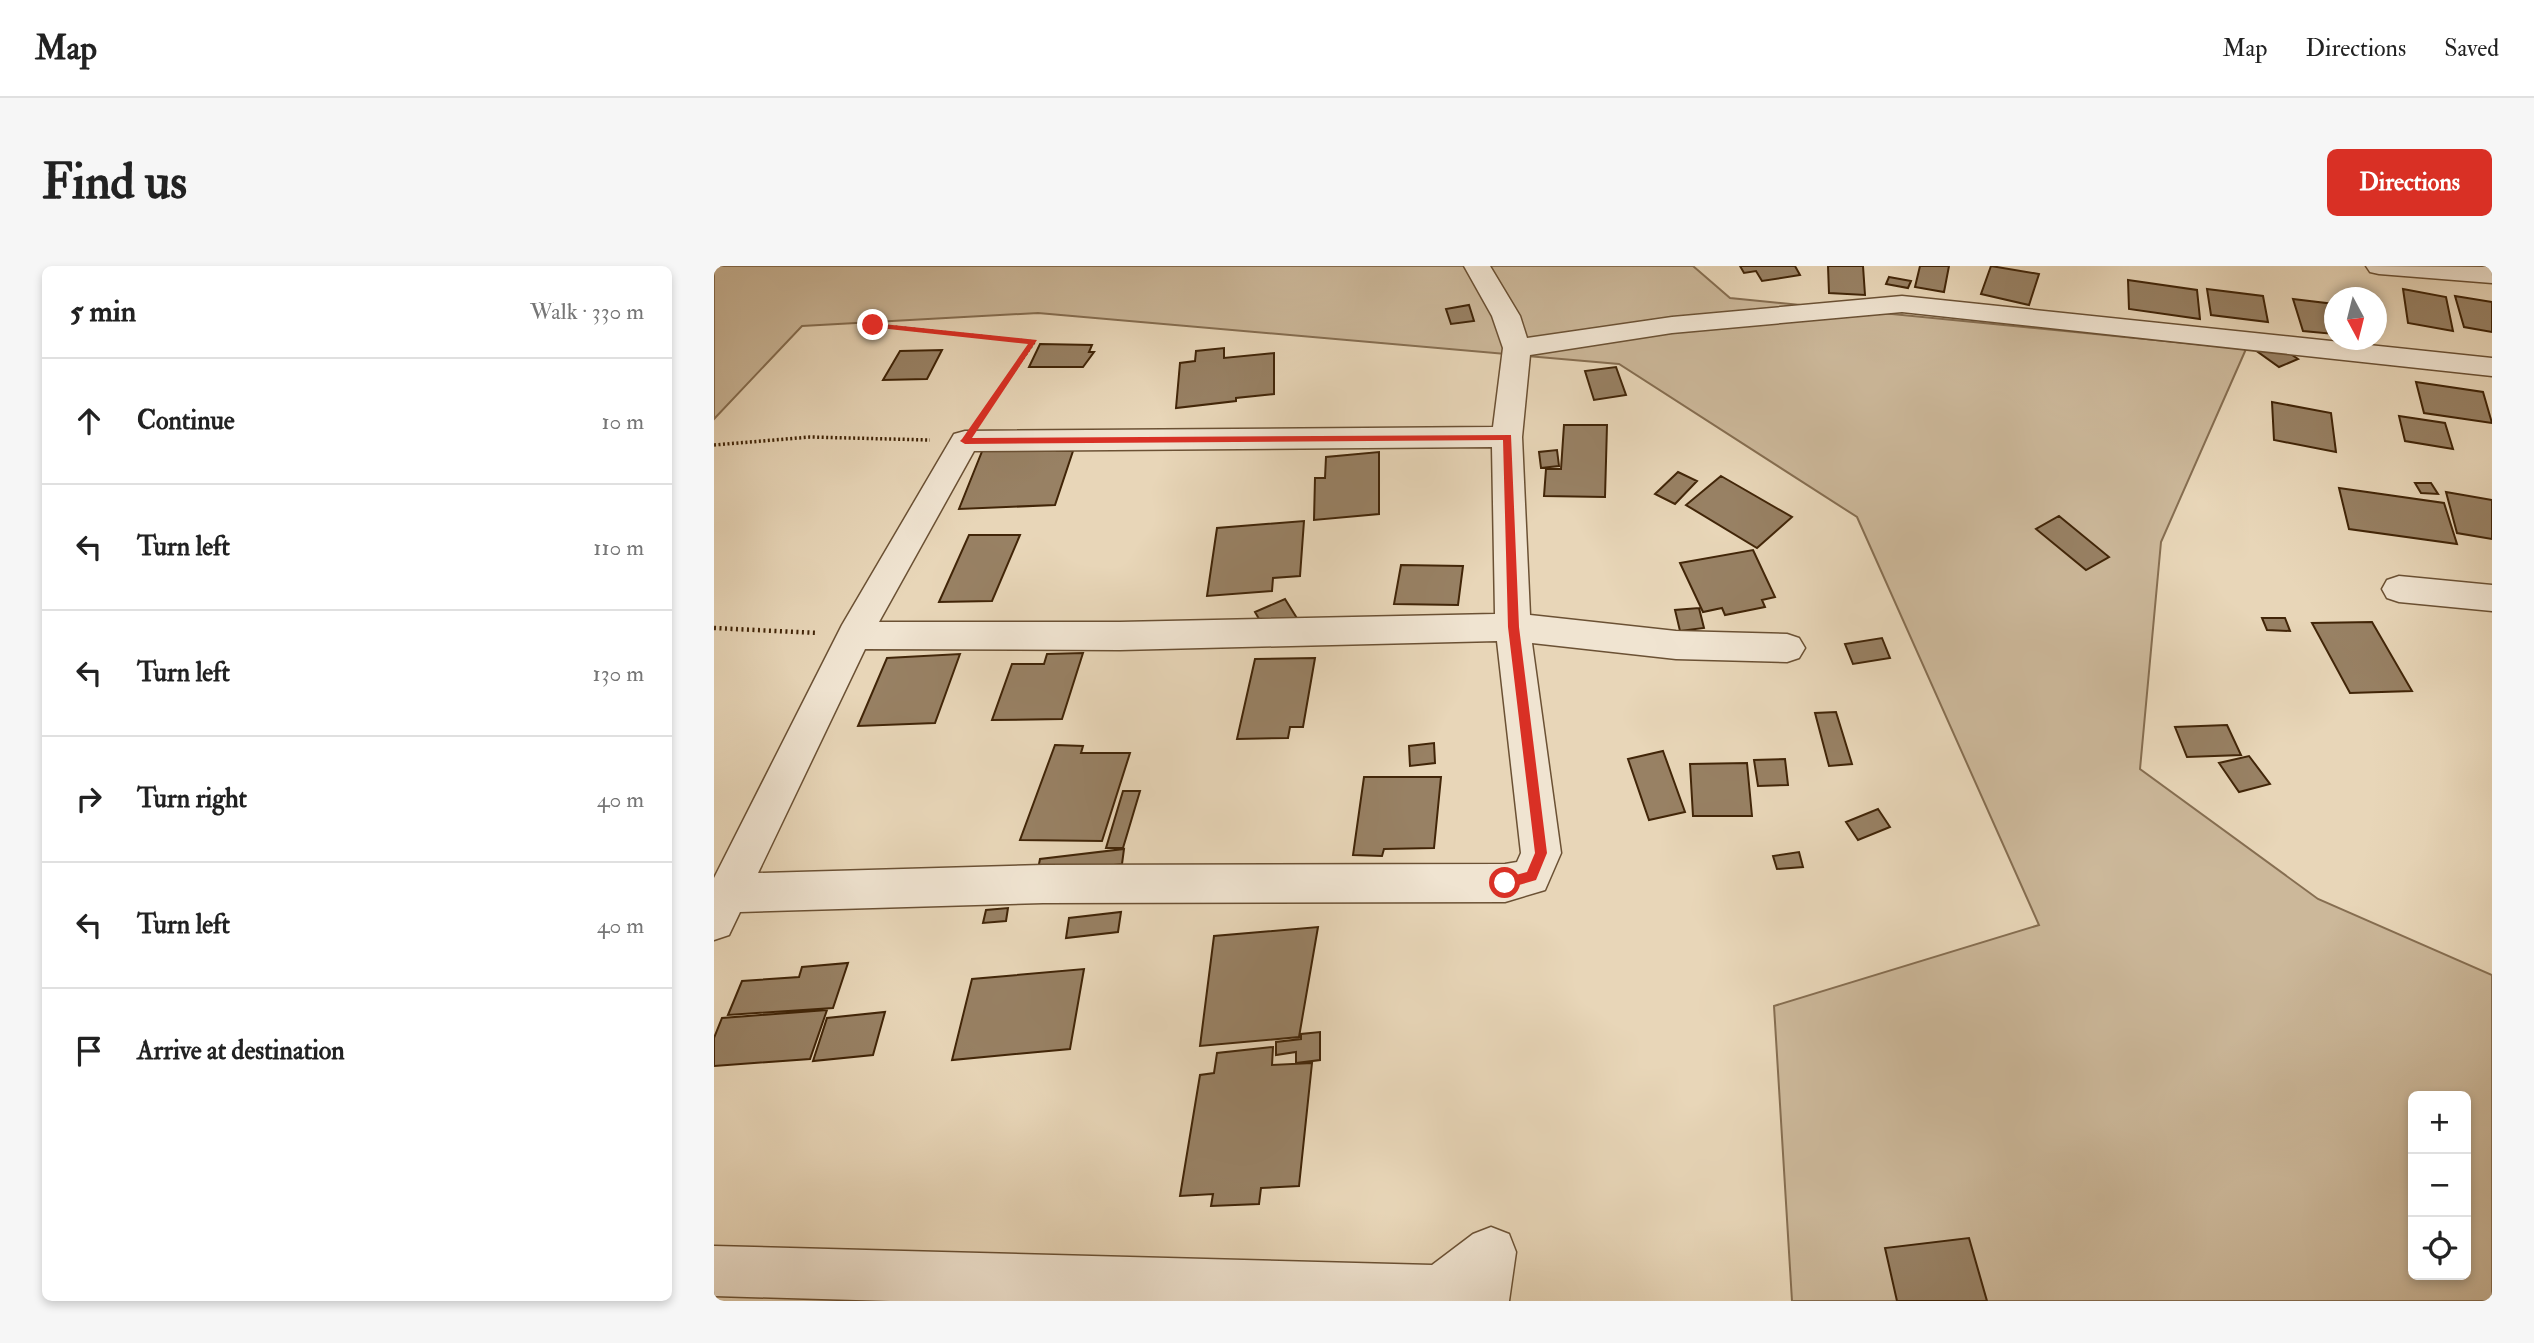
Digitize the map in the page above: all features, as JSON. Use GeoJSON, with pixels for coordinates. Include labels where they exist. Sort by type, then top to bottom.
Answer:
{"type":"FeatureCollection","features":[{"type":"Feature","properties":{"kind":"street"},"geometry":{"type":"LineString","coordinates":[[721,907],[1043,884],[1505,883],[1531,877],[1541,853],[1514,627],[1507,437],[1517,348],[1506,316],[1477,266]]}},
{"type":"Feature","properties":{"kind":"street"},"geometry":{"type":"LineString","coordinates":[[2379,266],[2492,275]]}},
{"type":"Feature","properties":{"kind":"street"},"geometry":{"type":"LineString","coordinates":[[1517,348],[1672,324],[1902,304],[2492,367]]}},
{"type":"Feature","properties":{"kind":"street"},"geometry":{"type":"LineString","coordinates":[[721,907],[854,635],[965,441],[1507,437]]}},
{"type":"Feature","properties":{"kind":"street"},"geometry":{"type":"LineString","coordinates":[[2399,589],[2492,598]]}},
{"type":"Feature","properties":{"kind":"street"},"geometry":{"type":"LineString","coordinates":[[854,635],[1120,636],[1514,627],[1676,645],[1787,648]]}},
{"type":"Feature","properties":{"kind":"street"},"geometry":{"type":"LineString","coordinates":[[714,1271],[1440,1291],[1491,1252],[1484,1301]]}},
{"type":"Feature","properties":{"kind":"path"},"geometry":{"type":"LineString","coordinates":[[714,446],[810,437],[965,441],[1034,342],[873,325]]}},
{"type":"Feature","properties":{"kind":"path"},"geometry":{"type":"LineString","coordinates":[[714,628],[854,635]]}},
{"type":"Feature","properties":{"kind":"shaded area"},"geometry":{"type":"Polygon","coordinates":[[[714,266],[1693,266],[1730,298],[2246,349],[2161,542],[2140,769],[2318,899],[2492,975],[2492,1301],[1792,1301],[1774,1006],[2039,925],[1857,517],[1619,364],[1038,313],[802,326],[714,419],[714,266]]]}},
{"type":"Feature","properties":{"kind":"building"},"geometry":{"type":"Polygon","coordinates":[[[1740,266],[1795,266],[1800,275],[1762,281],[1756,271],[1744,273],[1740,266]]]}},
{"type":"Feature","properties":{"kind":"building"},"geometry":{"type":"Polygon","coordinates":[[[1828,266],[1863,266],[1865,295],[1829,293],[1828,266]]]}},
{"type":"Feature","properties":{"kind":"building"},"geometry":{"type":"Polygon","coordinates":[[[1920,266],[1949,266],[1944,292],[1915,287],[1920,266]]]}},
{"type":"Feature","properties":{"kind":"building"},"geometry":{"type":"Polygon","coordinates":[[[1991,266],[2039,274],[2029,305],[1981,294],[1991,266]]]}},
{"type":"Feature","properties":{"kind":"building"},"geometry":{"type":"Polygon","coordinates":[[[1889,277],[1911,281],[1908,288],[1886,284],[1889,277]]]}},
{"type":"Feature","properties":{"kind":"building"},"geometry":{"type":"Polygon","coordinates":[[[2128,280],[2197,290],[2200,319],[2129,309],[2128,280]]]}},
{"type":"Feature","properties":{"kind":"building"},"geometry":{"type":"Polygon","coordinates":[[[2207,289],[2263,296],[2268,322],[2211,315],[2207,289]]]}},
{"type":"Feature","properties":{"kind":"building"},"geometry":{"type":"Polygon","coordinates":[[[2403,289],[2446,297],[2453,331],[2408,323],[2403,289]]]}},
{"type":"Feature","properties":{"kind":"building"},"geometry":{"type":"Polygon","coordinates":[[[2455,296],[2492,302],[2492,332],[2464,327],[2455,296]]]}},
{"type":"Feature","properties":{"kind":"building"},"geometry":{"type":"Polygon","coordinates":[[[2293,299],[2324,303],[2324,333],[2303,331],[2293,299]]]}},
{"type":"Feature","properties":{"kind":"building"},"geometry":{"type":"Polygon","coordinates":[[[1469,305],[1474,321],[1451,324],[1446,309],[1469,305]]]}},
{"type":"Feature","properties":{"kind":"building"},"geometry":{"type":"Polygon","coordinates":[[[2270,340],[2298,359],[2279,367],[2251,347],[2270,340]]]}},
{"type":"Feature","properties":{"kind":"building"},"geometry":{"type":"Polygon","coordinates":[[[1040,344],[1092,345],[1089,352],[1094,352],[1083,367],[1029,367],[1040,344]]]}},
{"type":"Feature","properties":{"kind":"building"},"geometry":{"type":"Polygon","coordinates":[[[1224,348],[1224,358],[1274,353],[1274,394],[1176,408],[1180,363],[1195,361],[1196,351],[1224,348]]]}},
{"type":"Feature","properties":{"kind":"building"},"geometry":{"type":"Polygon","coordinates":[[[942,350],[927,379],[883,380],[900,351],[942,350]]]}},
{"type":"Feature","properties":{"kind":"building"},"geometry":{"type":"Polygon","coordinates":[[[1616,367],[1626,395],[1594,400],[1585,371],[1616,367]]]}},
{"type":"Feature","properties":{"kind":"building"},"geometry":{"type":"Polygon","coordinates":[[[2416,382],[2483,392],[2492,423],[2424,413],[2416,382]]]}},
{"type":"Feature","properties":{"kind":"building"},"geometry":{"type":"Polygon","coordinates":[[[2272,402],[2331,413],[2336,452],[2274,440],[2272,402]]]}},
{"type":"Feature","properties":{"kind":"building"},"geometry":{"type":"Polygon","coordinates":[[[2399,416],[2445,423],[2453,449],[2405,441],[2399,416]]]}},
{"type":"Feature","properties":{"kind":"building"},"geometry":{"type":"Polygon","coordinates":[[[1564,425],[1607,425],[1605,497],[1544,496],[1546,469],[1561,469],[1564,425]]]}},
{"type":"Feature","properties":{"kind":"building"},"geometry":{"type":"Polygon","coordinates":[[[1059,445],[1057,451],[1073,451],[1055,505],[959,509],[983,449],[1059,445]]]}},
{"type":"Feature","properties":{"kind":"building"},"geometry":{"type":"Polygon","coordinates":[[[1557,450],[1559,466],[1541,468],[1539,452],[1557,450]]]}},
{"type":"Feature","properties":{"kind":"building"},"geometry":{"type":"Polygon","coordinates":[[[1379,452],[1379,514],[1314,520],[1315,478],[1325,478],[1326,457],[1379,452]]]}},
{"type":"Feature","properties":{"kind":"building"},"geometry":{"type":"Polygon","coordinates":[[[1678,472],[1697,481],[1675,504],[1655,494],[1678,472]]]}},
{"type":"Feature","properties":{"kind":"building"},"geometry":{"type":"Polygon","coordinates":[[[1721,476],[1792,517],[1757,548],[1686,505],[1721,476]]]}},
{"type":"Feature","properties":{"kind":"building"},"geometry":{"type":"Polygon","coordinates":[[[2415,483],[2431,483],[2438,494],[2421,493],[2415,483]]]}},
{"type":"Feature","properties":{"kind":"building"},"geometry":{"type":"Polygon","coordinates":[[[2339,488],[2444,503],[2457,544],[2349,529],[2339,488]]]}},
{"type":"Feature","properties":{"kind":"building"},"geometry":{"type":"Polygon","coordinates":[[[2446,492],[2492,500],[2492,539],[2457,533],[2446,492]]]}},
{"type":"Feature","properties":{"kind":"building"},"geometry":{"type":"Polygon","coordinates":[[[2059,516],[2109,557],[2086,570],[2036,529],[2059,516]]]}},
{"type":"Feature","properties":{"kind":"building"},"geometry":{"type":"Polygon","coordinates":[[[1304,521],[1300,576],[1273,578],[1272,591],[1207,596],[1217,528],[1304,521]]]}},
{"type":"Feature","properties":{"kind":"building"},"geometry":{"type":"Polygon","coordinates":[[[969,535],[1020,535],[992,601],[939,602],[969,535]]]}},
{"type":"Feature","properties":{"kind":"building"},"geometry":{"type":"Polygon","coordinates":[[[1753,550],[1775,597],[1762,600],[1765,607],[1725,615],[1722,608],[1703,612],[1680,563],[1753,550]]]}},
{"type":"Feature","properties":{"kind":"building"},"geometry":{"type":"Polygon","coordinates":[[[1401,565],[1463,566],[1458,605],[1394,604],[1401,565]]]}},
{"type":"Feature","properties":{"kind":"building"},"geometry":{"type":"Polygon","coordinates":[[[1285,599],[1300,623],[1266,631],[1255,612],[1285,599]]]}},
{"type":"Feature","properties":{"kind":"building"},"geometry":{"type":"Polygon","coordinates":[[[1699,608],[1704,628],[1680,631],[1675,610],[1699,608]]]}},
{"type":"Feature","properties":{"kind":"building"},"geometry":{"type":"Polygon","coordinates":[[[2262,618],[2285,618],[2290,631],[2267,630],[2262,618]]]}},
{"type":"Feature","properties":{"kind":"building"},"geometry":{"type":"Polygon","coordinates":[[[2372,622],[2412,691],[2350,693],[2312,623],[2372,622]]]}},
{"type":"Feature","properties":{"kind":"building"},"geometry":{"type":"Polygon","coordinates":[[[1882,638],[1890,658],[1853,664],[1845,644],[1882,638]]]}},
{"type":"Feature","properties":{"kind":"building"},"geometry":{"type":"Polygon","coordinates":[[[1083,653],[1062,719],[992,720],[1012,664],[1044,664],[1047,654],[1083,653]]]}},
{"type":"Feature","properties":{"kind":"building"},"geometry":{"type":"Polygon","coordinates":[[[960,654],[935,723],[858,726],[887,658],[960,654]]]}},
{"type":"Feature","properties":{"kind":"building"},"geometry":{"type":"Polygon","coordinates":[[[1315,658],[1303,727],[1290,727],[1288,738],[1237,739],[1255,659],[1315,658]]]}},
{"type":"Feature","properties":{"kind":"building"},"geometry":{"type":"Polygon","coordinates":[[[1836,712],[1852,764],[1829,766],[1815,713],[1836,712]]]}},
{"type":"Feature","properties":{"kind":"building"},"geometry":{"type":"Polygon","coordinates":[[[2227,725],[2241,755],[2187,757],[2175,727],[2227,725]]]}},
{"type":"Feature","properties":{"kind":"building"},"geometry":{"type":"Polygon","coordinates":[[[1434,743],[1435,763],[1410,766],[1409,746],[1434,743]]]}},
{"type":"Feature","properties":{"kind":"building"},"geometry":{"type":"Polygon","coordinates":[[[1055,745],[1083,746],[1081,753],[1130,753],[1102,841],[1020,840],[1055,745]]]}},
{"type":"Feature","properties":{"kind":"building"},"geometry":{"type":"Polygon","coordinates":[[[1663,751],[1685,812],[1649,820],[1628,759],[1663,751]]]}},
{"type":"Feature","properties":{"kind":"building"},"geometry":{"type":"Polygon","coordinates":[[[2249,756],[2270,784],[2239,792],[2219,763],[2249,756]]]}},
{"type":"Feature","properties":{"kind":"building"},"geometry":{"type":"Polygon","coordinates":[[[1785,759],[1788,785],[1758,786],[1754,760],[1785,759]]]}},
{"type":"Feature","properties":{"kind":"building"},"geometry":{"type":"Polygon","coordinates":[[[1747,763],[1752,816],[1693,816],[1690,764],[1747,763]]]}},
{"type":"Feature","properties":{"kind":"building"},"geometry":{"type":"Polygon","coordinates":[[[1364,777],[1441,777],[1434,848],[1384,849],[1382,856],[1353,855],[1364,777]]]}},
{"type":"Feature","properties":{"kind":"building"},"geometry":{"type":"Polygon","coordinates":[[[1123,791],[1140,791],[1123,848],[1106,848],[1123,791]]]}},
{"type":"Feature","properties":{"kind":"building"},"geometry":{"type":"Polygon","coordinates":[[[1878,809],[1890,827],[1858,840],[1846,822],[1878,809]]]}},
{"type":"Feature","properties":{"kind":"building"},"geometry":{"type":"Polygon","coordinates":[[[1124,849],[1122,864],[1037,874],[1040,859],[1124,849]]]}},
{"type":"Feature","properties":{"kind":"building"},"geometry":{"type":"Polygon","coordinates":[[[1799,852],[1803,867],[1777,869],[1773,856],[1799,852]]]}},
{"type":"Feature","properties":{"kind":"building"},"geometry":{"type":"Polygon","coordinates":[[[1008,908],[1006,921],[983,923],[986,910],[1008,908]]]}},
{"type":"Feature","properties":{"kind":"building"},"geometry":{"type":"Polygon","coordinates":[[[1121,912],[1118,932],[1066,938],[1069,918],[1121,912]]]}},
{"type":"Feature","properties":{"kind":"building"},"geometry":{"type":"Polygon","coordinates":[[[1318,927],[1299,1037],[1200,1046],[1214,936],[1318,927]]]}},
{"type":"Feature","properties":{"kind":"building"},"geometry":{"type":"Polygon","coordinates":[[[848,963],[833,1008],[728,1015],[742,981],[799,977],[802,967],[848,963]]]}},
{"type":"Feature","properties":{"kind":"building"},"geometry":{"type":"Polygon","coordinates":[[[1084,969],[1070,1049],[952,1060],[972,979],[1084,969]]]}},
{"type":"Feature","properties":{"kind":"building"},"geometry":{"type":"Polygon","coordinates":[[[827,1010],[810,1059],[714,1066],[714,1038],[722,1018],[827,1010]]]}},
{"type":"Feature","properties":{"kind":"building"},"geometry":{"type":"Polygon","coordinates":[[[885,1012],[873,1055],[813,1061],[827,1018],[885,1012]]]}},
{"type":"Feature","properties":{"kind":"building"},"geometry":{"type":"Polygon","coordinates":[[[1320,1032],[1320,1060],[1296,1063],[1296,1052],[1276,1055],[1276,1042],[1301,1039],[1301,1034],[1320,1032]]]}},
{"type":"Feature","properties":{"kind":"building"},"geometry":{"type":"Polygon","coordinates":[[[1273,1047],[1272,1065],[1312,1063],[1299,1186],[1261,1188],[1259,1204],[1211,1206],[1213,1194],[1180,1196],[1200,1075],[1214,1073],[1217,1053],[1273,1047]]]}},
{"type":"Feature","properties":{"kind":"building"},"geometry":{"type":"Polygon","coordinates":[[[1969,1238],[1987,1301],[1897,1301],[1885,1248],[1969,1238]]]}},
{"type":"Feature","properties":{"kind":"route"},"geometry":{"type":"LineString","coordinates":[[873,325],[1034,342],[965,441],[1507,437],[1514,627],[1541,853],[1531,877],[1505,883]]}}]}
